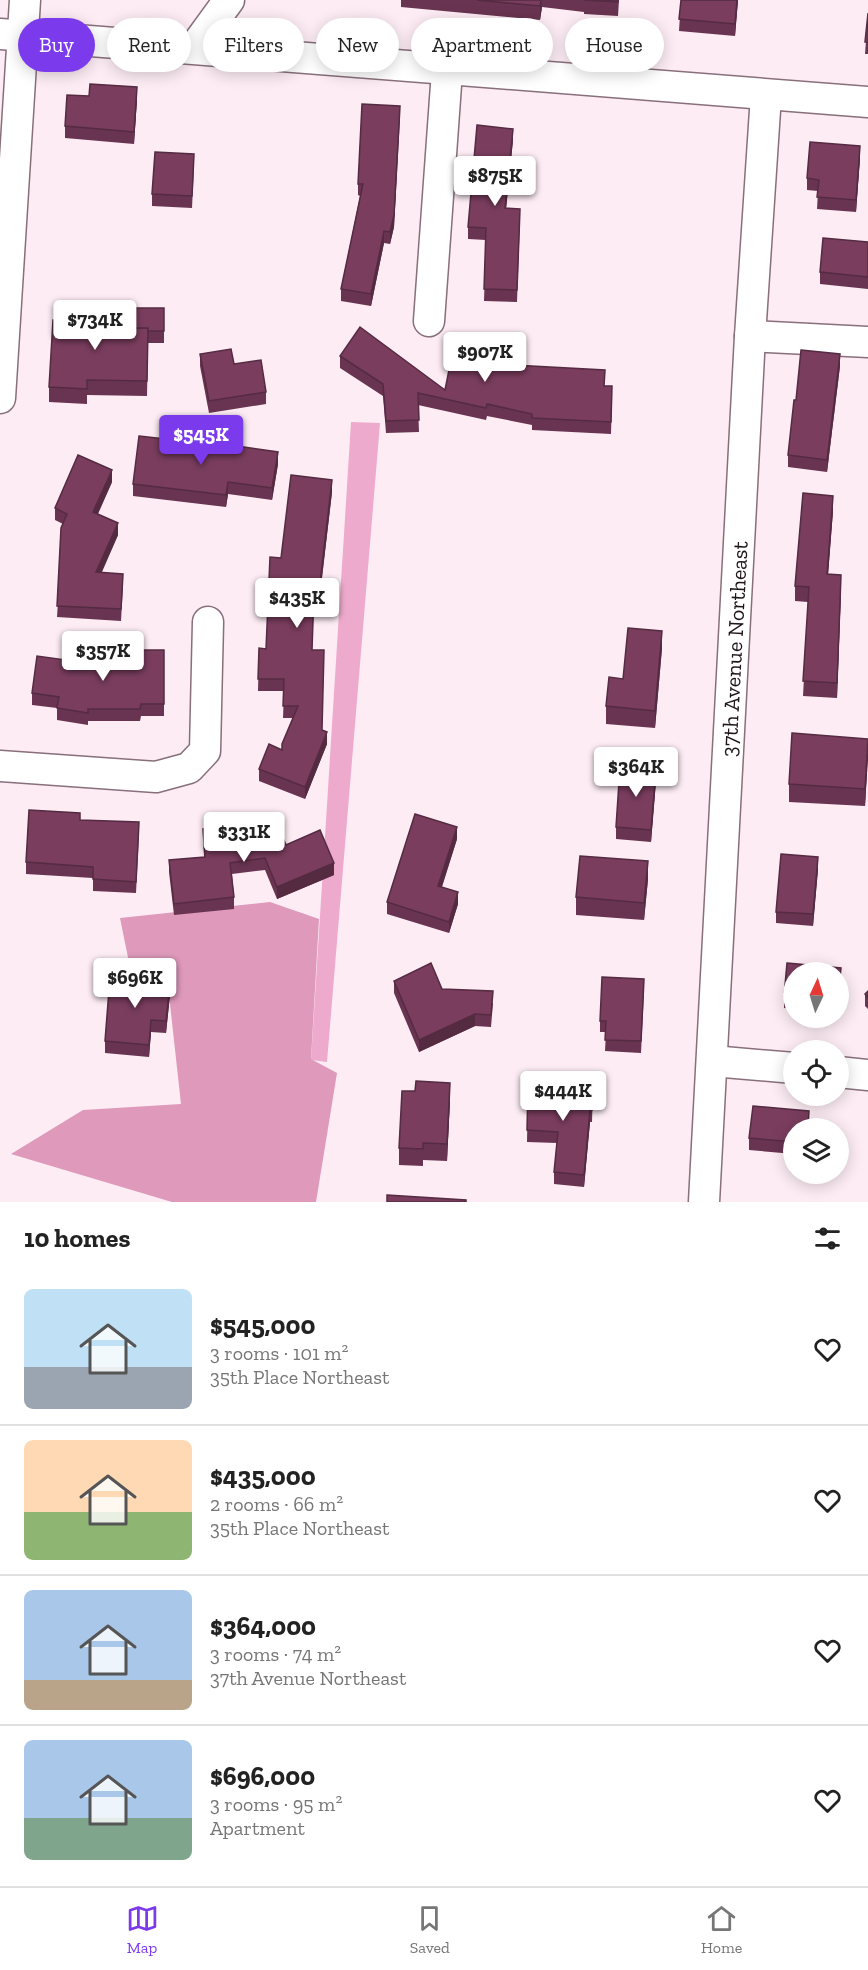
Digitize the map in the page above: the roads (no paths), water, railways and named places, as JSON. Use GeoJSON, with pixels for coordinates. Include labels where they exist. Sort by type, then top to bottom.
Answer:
{"type":"FeatureCollection","features":[{"type":"Feature","properties":{"kind":"street"},"geometry":{"type":"LineString","coordinates":[[0,398],[12,35],[25,0]]}},
{"type":"Feature","properties":{"kind":"street"},"geometry":{"type":"LineString","coordinates":[[194,48],[229,0]]}},
{"type":"Feature","properties":{"kind":"street"},"geometry":{"type":"LineString","coordinates":[[12,35],[194,48],[411,68]]}},
{"type":"Feature","properties":{"kind":"street"},"geometry":{"type":"LineString","coordinates":[[429,321],[447,72]]}},
{"type":"Feature","properties":{"kind":"street"},"geometry":{"type":"LineString","coordinates":[[460,72],[868,102]]}},
{"type":"Feature","properties":{"kind":"street","name":"37th Avenue Northeast"},"geometry":{"type":"LineString","coordinates":[[704,1202],[750,336],[766,95]]}},
{"type":"Feature","properties":{"kind":"street"},"geometry":{"type":"LineString","coordinates":[[750,336],[868,342]]}},
{"type":"Feature","properties":{"kind":"street"},"geometry":{"type":"LineString","coordinates":[[0,765],[156,777],[189,768],[205,751],[208,622]]}},
{"type":"Feature","properties":{"kind":"street"},"geometry":{"type":"LineString","coordinates":[[712,1061],[783,1067]]}},
{"type":"Feature","properties":{"kind":"street"},"geometry":{"type":"LineString","coordinates":[[849,1073],[868,1075]]}}]}
